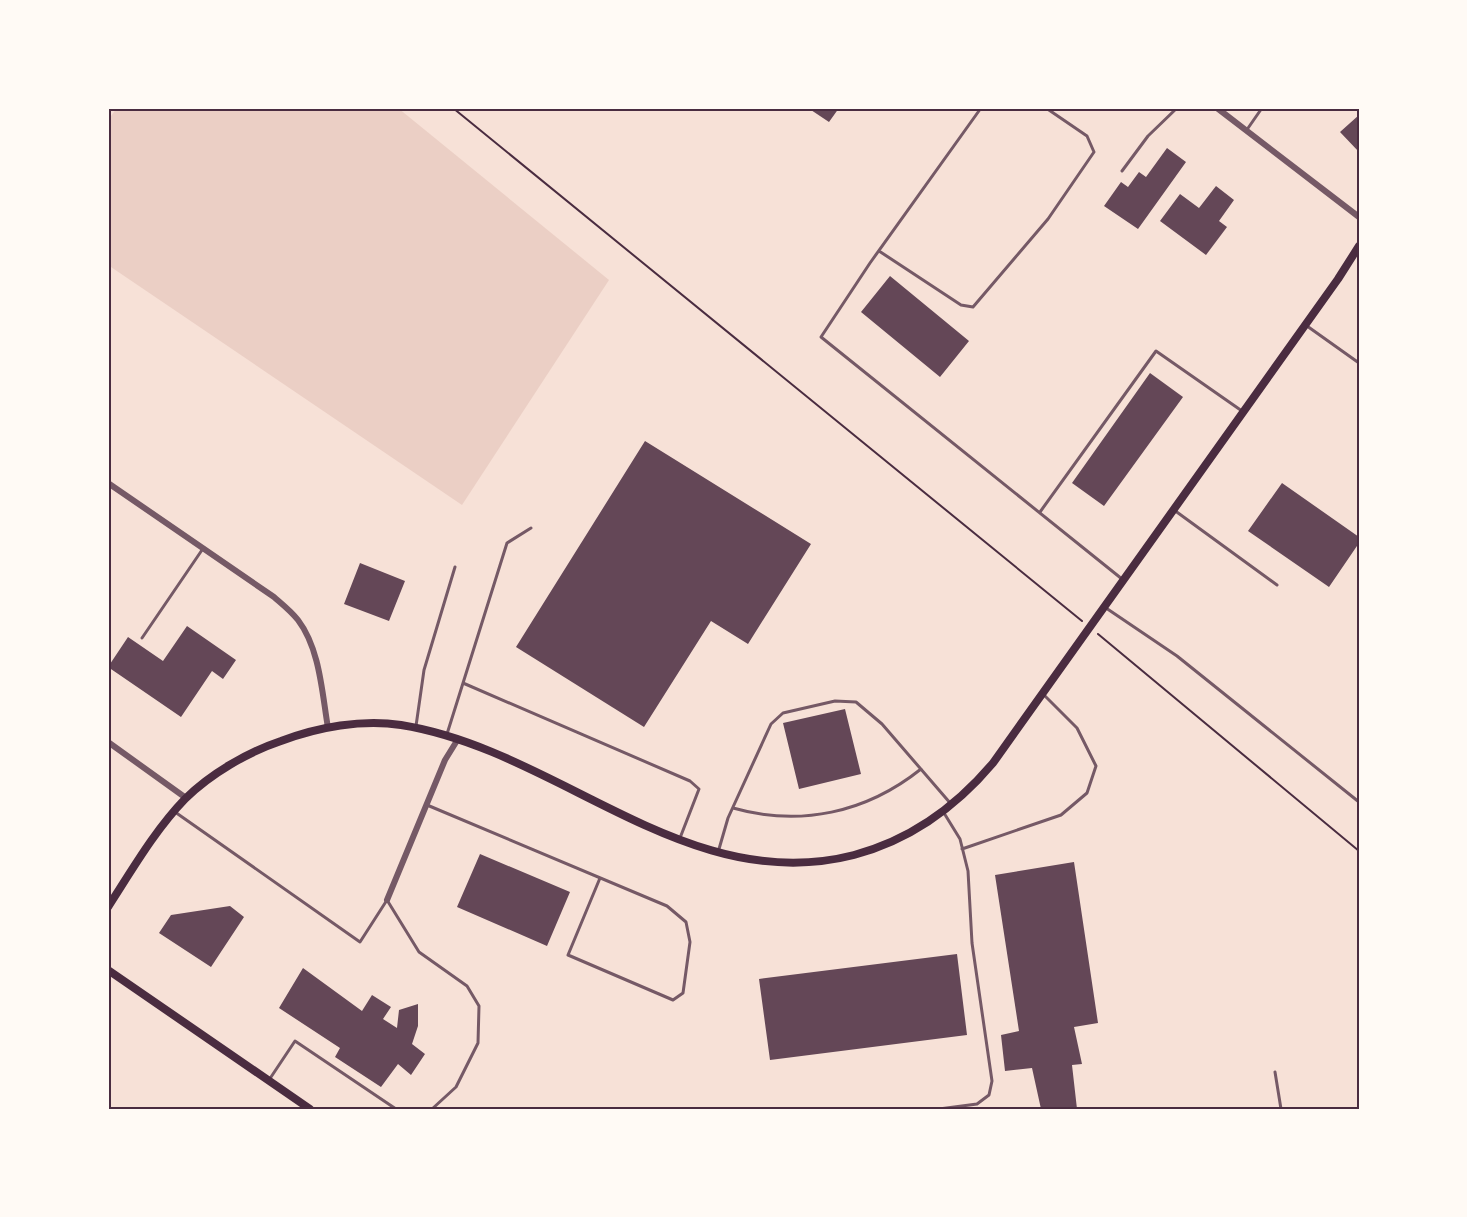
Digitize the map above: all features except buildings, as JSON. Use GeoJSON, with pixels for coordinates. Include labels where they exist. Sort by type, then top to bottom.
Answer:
{"type":"FeatureCollection","features":[{"type":"Feature","properties":{"kind":"main road"},"geometry":{"type":"LineString","coordinates":[[108,906],[148,845],[186,798],[241,758],[286,739],[328,728],[369,724],[416,728],[458,739],[501,756],[680,840],[718,853],[768,862],[809,862],[836,859],[885,845],[921,826],[952,805],[993,764],[1359,246]]}},
{"type":"Feature","properties":{"kind":"main road"},"geometry":{"type":"LineString","coordinates":[[108,970],[310,1109]]}},
{"type":"Feature","properties":{"kind":"street"},"geometry":{"type":"LineString","coordinates":[[1216,108],[1359,217]]}},
{"type":"Feature","properties":{"kind":"street"},"geometry":{"type":"LineString","coordinates":[[108,483],[274,597],[297,618],[315,654],[328,728]]}},
{"type":"Feature","properties":{"kind":"street"},"geometry":{"type":"LineString","coordinates":[[387,900],[445,760],[458,739]]}},
{"type":"Feature","properties":{"kind":"street"},"geometry":{"type":"LineString","coordinates":[[108,742],[186,798]]}},
{"type":"Feature","properties":{"kind":"lane"},"geometry":{"type":"LineString","coordinates":[[981,108],[821,337],[1123,580]]}},
{"type":"Feature","properties":{"kind":"lane"},"geometry":{"type":"LineString","coordinates":[[879,251],[961,305],[973,307],[1048,219],[1094,152],[1087,136],[1046,108]]}},
{"type":"Feature","properties":{"kind":"lane"},"geometry":{"type":"LineString","coordinates":[[1122,171],[1148,136],[1178,108]]}},
{"type":"Feature","properties":{"kind":"lane"},"geometry":{"type":"LineString","coordinates":[[1246,130],[1262,108]]}},
{"type":"Feature","properties":{"kind":"lane"},"geometry":{"type":"LineString","coordinates":[[1305,324],[1359,363]]}},
{"type":"Feature","properties":{"kind":"lane"},"geometry":{"type":"LineString","coordinates":[[1040,512],[1156,351],[1242,411]]}},
{"type":"Feature","properties":{"kind":"lane"},"geometry":{"type":"LineString","coordinates":[[1173,509],[1277,585]]}},
{"type":"Feature","properties":{"kind":"lane"},"geometry":{"type":"LineString","coordinates":[[446,736],[507,543],[531,528]]}},
{"type":"Feature","properties":{"kind":"lane"},"geometry":{"type":"LineString","coordinates":[[142,638],[203,548]]}},
{"type":"Feature","properties":{"kind":"lane"},"geometry":{"type":"LineString","coordinates":[[416,728],[424,670],[455,567]]}},
{"type":"Feature","properties":{"kind":"lane"},"geometry":{"type":"LineString","coordinates":[[1104,607],[1177,656],[1359,802]]}},
{"type":"Feature","properties":{"kind":"lane"},"geometry":{"type":"LineString","coordinates":[[463,683],[690,781],[699,789],[680,840]]}},
{"type":"Feature","properties":{"kind":"lane"},"geometry":{"type":"LineString","coordinates":[[962,849],[1061,815],[1087,793],[1096,766],[1077,728],[1043,693]]}},
{"type":"Feature","properties":{"kind":"lane"},"geometry":{"type":"LineString","coordinates":[[718,853],[733,808],[771,724],[783,713],[836,700],[856,702],[882,724],[952,805]]}},
{"type":"Feature","properties":{"kind":"lane"},"geometry":{"type":"LineString","coordinates":[[733,808],[757,814],[792,817],[832,813],[871,800],[904,783],[921,769]]}},
{"type":"Feature","properties":{"kind":"lane"},"geometry":{"type":"LineString","coordinates":[[427,805],[667,906],[687,922],[690,942],[682,993],[673,1000],[568,955],[600,878]]}},
{"type":"Feature","properties":{"kind":"lane"},"geometry":{"type":"LineString","coordinates":[[939,1109],[977,1104],[989,1095],[992,1081],[972,943],[968,871],[960,840],[943,811]]}},
{"type":"Feature","properties":{"kind":"lane"},"geometry":{"type":"LineString","coordinates":[[175,812],[360,942],[387,900],[419,952],[467,987],[479,1006],[478,1043],[456,1087],[432,1109]]}},
{"type":"Feature","properties":{"kind":"lane"},"geometry":{"type":"LineString","coordinates":[[268,1080],[295,1041],[396,1109]]}},
{"type":"Feature","properties":{"kind":"lane"},"geometry":{"type":"LineString","coordinates":[[1275,1072],[1281,1109]]}},
{"type":"Feature","properties":{"kind":"path"},"geometry":{"type":"LineString","coordinates":[[453,108],[1090,627],[1359,851]]}},
{"type":"Feature","properties":{"kind":"shaded area"},"geometry":{"type":"Polygon","coordinates":[[[117,108],[398,108],[609,280],[462,505],[108,265],[108,120],[117,108]]]}}]}
